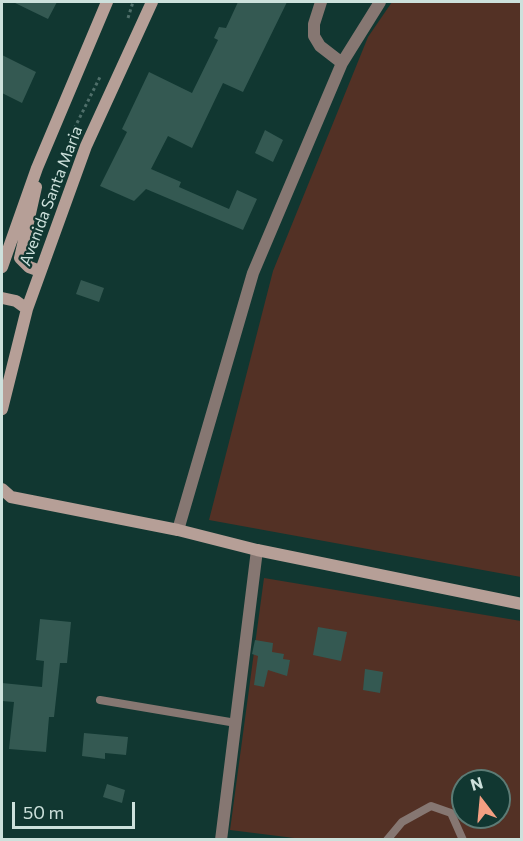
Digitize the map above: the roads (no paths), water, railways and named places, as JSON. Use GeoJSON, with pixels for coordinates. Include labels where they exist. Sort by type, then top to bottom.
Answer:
{"type":"FeatureCollection","features":[{"type":"Feature","properties":{"kind":"main road","name":"Avenida Santa Maria"},"geometry":{"type":"LineString","coordinates":[[2,267],[38,168],[106,2]]}},
{"type":"Feature","properties":{"kind":"main road","name":"Avenida Santa Maria"},"geometry":{"type":"LineString","coordinates":[[2,409],[27,309],[86,146],[152,2]]}},
{"type":"Feature","properties":{"kind":"main road"},"geometry":{"type":"LineString","coordinates":[[38,168],[35,193],[20,258],[40,271]]}},
{"type":"Feature","properties":{"kind":"main road"},"geometry":{"type":"LineString","coordinates":[[2,298],[16,301],[27,309]]}},
{"type":"Feature","properties":{"kind":"main road"},"geometry":{"type":"LineString","coordinates":[[5,496],[178,530],[257,550],[522,604]]}},
{"type":"Feature","properties":{"kind":"street"},"geometry":{"type":"LineString","coordinates":[[321,2],[314,24],[314,36],[320,46],[342,63]]}},
{"type":"Feature","properties":{"kind":"street"},"geometry":{"type":"LineString","coordinates":[[178,530],[253,273],[342,63],[380,2]]}},
{"type":"Feature","properties":{"kind":"street"},"geometry":{"type":"LineString","coordinates":[[220,840],[257,550]]}},
{"type":"Feature","properties":{"kind":"lane"},"geometry":{"type":"LineString","coordinates":[[100,700],[236,723]]}},
{"type":"Feature","properties":{"kind":"lane"},"geometry":{"type":"LineString","coordinates":[[387,840],[402,822],[431,806],[451,813],[463,840]]}}]}
